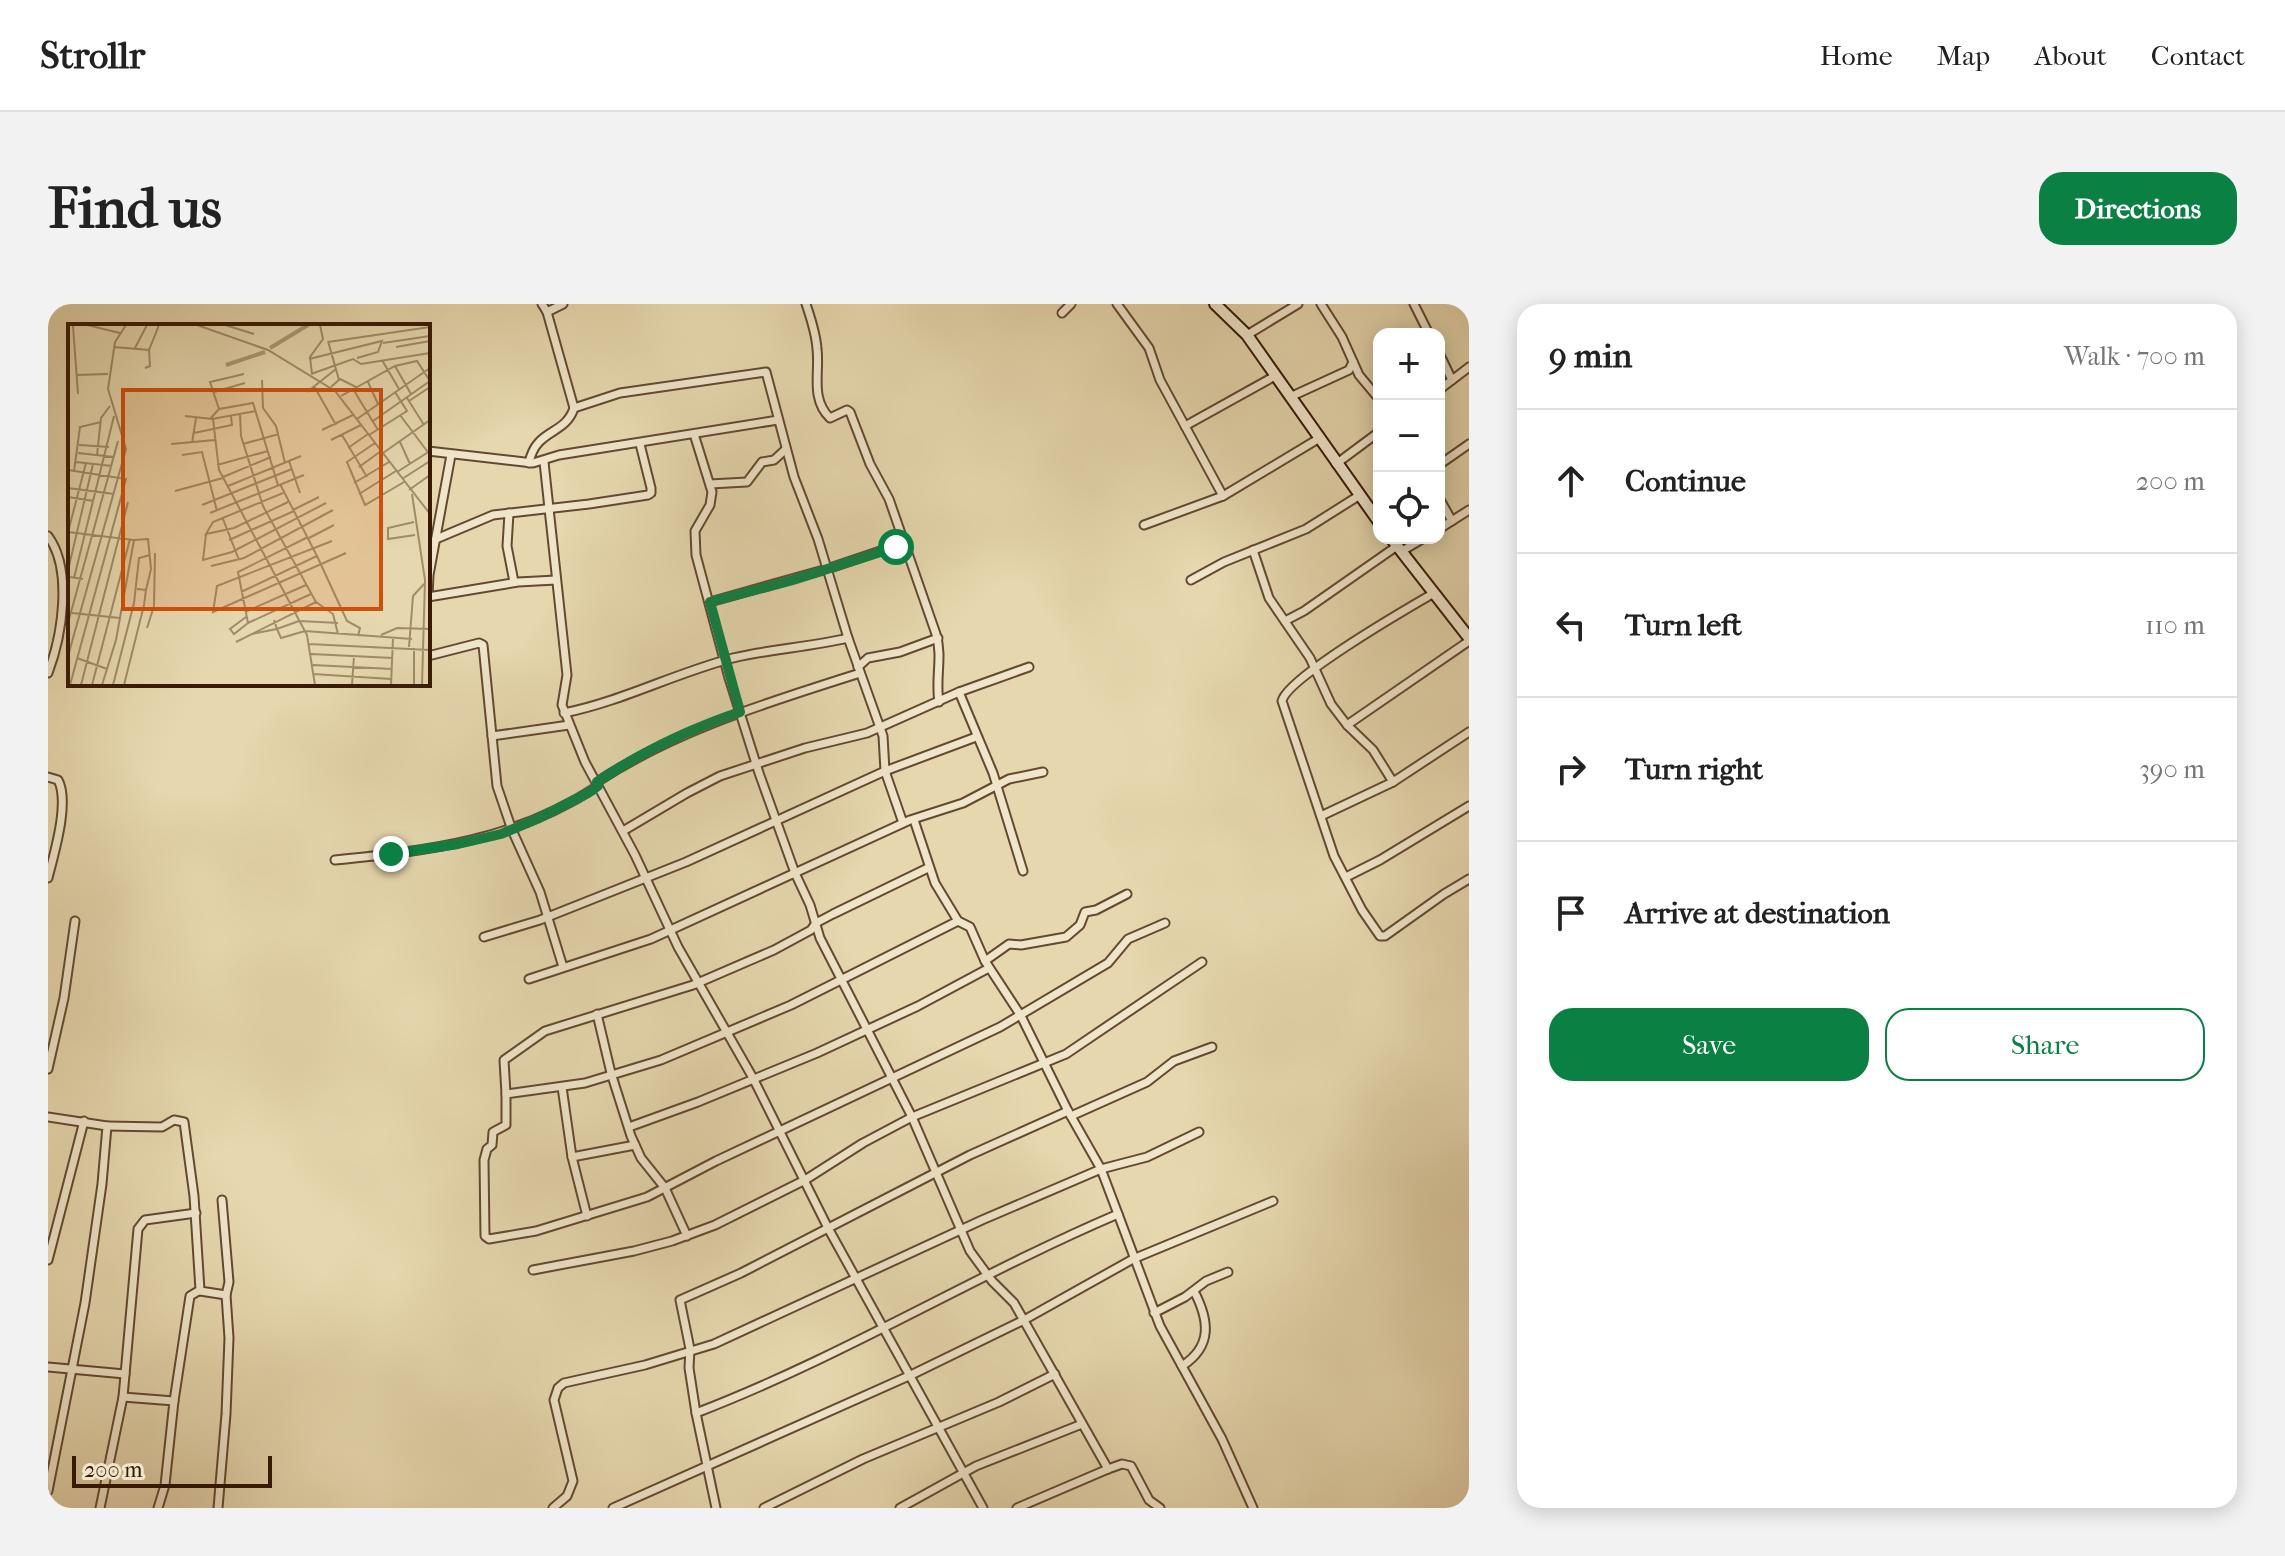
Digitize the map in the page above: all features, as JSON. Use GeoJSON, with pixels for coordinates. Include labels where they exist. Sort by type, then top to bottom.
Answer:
{"type":"FeatureCollection","features":[{"type":"Feature","properties":{"kind":"street"},"geometry":{"type":"LineString","coordinates":[[563,304],[544,308],[574,408]]}},
{"type":"Feature","properties":{"kind":"street"},"geometry":{"type":"LineString","coordinates":[[806,304],[818,350],[816,371],[820,403],[830,418],[847,410],[850,412],[870,464],[889,499],[938,638],[939,702]]}},
{"type":"Feature","properties":{"kind":"street"},"geometry":{"type":"LineString","coordinates":[[1062,313],[1071,304]]}},
{"type":"Feature","properties":{"kind":"street"},"geometry":{"type":"LineString","coordinates":[[1117,304],[1149,348],[1160,380],[1223,496]]}},
{"type":"Feature","properties":{"kind":"street"},"geometry":{"type":"LineString","coordinates":[[1215,304],[1247,335],[1373,513]]}},
{"type":"Feature","properties":{"kind":"street"},"geometry":{"type":"LineString","coordinates":[[1247,335],[1298,304]]}},
{"type":"Feature","properties":{"kind":"street"},"geometry":{"type":"LineString","coordinates":[[1321,304],[1342,337],[1351,366],[1373,392]]}},
{"type":"Feature","properties":{"kind":"street"},"geometry":{"type":"LineString","coordinates":[[1414,304],[1426,328]]}},
{"type":"Feature","properties":{"kind":"street"},"geometry":{"type":"LineString","coordinates":[[1445,365],[1452,380]]}},
{"type":"Feature","properties":{"kind":"street"},"geometry":{"type":"LineString","coordinates":[[1290,397],[1351,366]]}},
{"type":"Feature","properties":{"kind":"street"},"geometry":{"type":"LineString","coordinates":[[1445,385],[1469,367]]}},
{"type":"Feature","properties":{"kind":"street"},"geometry":{"type":"LineString","coordinates":[[529,463],[542,436],[566,423],[574,408],[620,393],[763,371],[769,378],[786,449],[883,736],[885,771],[903,823]]}},
{"type":"Feature","properties":{"kind":"street"},"geometry":{"type":"LineString","coordinates":[[1185,426],[1275,376]]}},
{"type":"Feature","properties":{"kind":"street"},"geometry":{"type":"LineString","coordinates":[[430,451],[544,462],[559,455],[778,420]]}},
{"type":"Feature","properties":{"kind":"street"},"geometry":{"type":"LineString","coordinates":[[694,434],[710,484],[710,505],[695,531],[694,542],[724,662],[756,764],[820,938],[912,1117],[959,1230],[977,1263],[1014,1303],[1108,1469]]}},
{"type":"Feature","properties":{"kind":"street"},"geometry":{"type":"LineString","coordinates":[[1336,464],[1373,436]]}},
{"type":"Feature","properties":{"kind":"street"},"geometry":{"type":"LineString","coordinates":[[1144,525],[1223,496],[1318,439]]}},
{"type":"Feature","properties":{"kind":"street"},"geometry":{"type":"LineString","coordinates":[[436,539],[480,519],[548,507],[610,502],[651,493],[640,444]]}},
{"type":"Feature","properties":{"kind":"street"},"geometry":{"type":"LineString","coordinates":[[1445,461],[1469,444]]}},
{"type":"Feature","properties":{"kind":"street"},"geometry":{"type":"LineString","coordinates":[[710,484],[747,482],[762,462],[774,460],[786,449]]}},
{"type":"Feature","properties":{"kind":"street"},"geometry":{"type":"LineString","coordinates":[[430,570],[451,455]]}},
{"type":"Feature","properties":{"kind":"street"},"geometry":{"type":"LineString","coordinates":[[544,462],[567,675],[562,696],[569,725],[671,930],[729,1032],[828,1228],[983,1508]]}},
{"type":"Feature","properties":{"kind":"street"},"geometry":{"type":"LineString","coordinates":[[1191,580],[1306,529],[1360,495]]}},
{"type":"Feature","properties":{"kind":"street"},"geometry":{"type":"LineString","coordinates":[[1445,509],[1452,521]]}},
{"type":"Feature","properties":{"kind":"street"},"geometry":{"type":"LineString","coordinates":[[1445,525],[1469,510]]}},
{"type":"Feature","properties":{"kind":"street"},"geometry":{"type":"LineString","coordinates":[[509,513],[507,546],[514,582]]}},
{"type":"Feature","properties":{"kind":"street"},"geometry":{"type":"LineString","coordinates":[[48,536],[57,553],[64,613],[58,645],[48,673]]}},
{"type":"Feature","properties":{"kind":"street"},"geometry":{"type":"LineString","coordinates":[[710,602],[827,569],[904,543]]}},
{"type":"Feature","properties":{"kind":"street"},"geometry":{"type":"LineString","coordinates":[[1285,621],[1397,545],[1469,640],[1347,725]]}},
{"type":"Feature","properties":{"kind":"street"},"geometry":{"type":"LineString","coordinates":[[1253,550],[1269,598],[1316,669],[1327,696],[1347,725],[1373,750],[1393,782]]}},
{"type":"Feature","properties":{"kind":"street"},"geometry":{"type":"LineString","coordinates":[[430,597],[514,582],[556,580]]}},
{"type":"Feature","properties":{"kind":"street"},"geometry":{"type":"LineString","coordinates":[[1434,593],[1316,669],[1282,697],[1334,856],[1362,910],[1383,937],[1469,879]]}},
{"type":"Feature","properties":{"kind":"street"},"geometry":{"type":"LineString","coordinates":[[335,860],[458,844],[512,830],[668,743],[740,712],[859,670],[868,658],[900,652],[938,638]]}},
{"type":"Feature","properties":{"kind":"street"},"geometry":{"type":"LineString","coordinates":[[849,641],[868,658]]}},
{"type":"Feature","properties":{"kind":"street"},"geometry":{"type":"LineString","coordinates":[[564,713],[604,705],[673,677],[724,662],[849,641]]}},
{"type":"Feature","properties":{"kind":"street"},"geometry":{"type":"LineString","coordinates":[[430,656],[483,644],[497,786],[548,916],[563,967]]}},
{"type":"Feature","properties":{"kind":"street"},"geometry":{"type":"LineString","coordinates":[[623,831],[720,776],[805,748],[857,736],[959,692],[1029,667]]}},
{"type":"Feature","properties":{"kind":"street"},"geometry":{"type":"LineString","coordinates":[[959,692],[996,785],[1023,871]]}},
{"type":"Feature","properties":{"kind":"street"},"geometry":{"type":"LineString","coordinates":[[492,736],[569,725]]}},
{"type":"Feature","properties":{"kind":"street"},"geometry":{"type":"LineString","coordinates":[[1321,816],[1393,782],[1469,732]]}},
{"type":"Feature","properties":{"kind":"street"},"geometry":{"type":"LineString","coordinates":[[484,937],[548,916],[707,853],[885,771],[976,737]]}},
{"type":"Feature","properties":{"kind":"street"},"geometry":{"type":"LineString","coordinates":[[529,979],[634,945],[903,823],[963,803],[1009,779],[1043,772]]}},
{"type":"Feature","properties":{"kind":"street"},"geometry":{"type":"LineString","coordinates":[[48,777],[58,780],[62,794],[56,846],[48,878]]}},
{"type":"Feature","properties":{"kind":"street"},"geometry":{"type":"LineString","coordinates":[[1346,877],[1469,806]]}},
{"type":"Feature","properties":{"kind":"street"},"geometry":{"type":"LineString","coordinates":[[914,820],[928,868],[958,921],[970,927],[987,964],[1021,1016],[1069,1114],[1101,1169],[1154,1313],[1227,1449],[1253,1508]]}},
{"type":"Feature","properties":{"kind":"street"},"geometry":{"type":"LineString","coordinates":[[928,868],[816,923],[811,930],[774,950],[701,982],[545,1031],[506,1058],[503,1063],[506,1123],[493,1132],[492,1145],[487,1149],[484,1160],[486,1238],[510,1236],[640,1200],[1021,1016],[1108,963],[1128,939],[1165,923]]}},
{"type":"Feature","properties":{"kind":"street"},"geometry":{"type":"LineString","coordinates":[[629,1127],[817,1053],[918,1006],[987,964],[1009,944],[1021,945],[1066,937],[1080,925],[1085,912],[1096,910],[1127,894]]}},
{"type":"Feature","properties":{"kind":"street"},"geometry":{"type":"LineString","coordinates":[[48,1069],[64,998],[75,921]]}},
{"type":"Feature","properties":{"kind":"street"},"geometry":{"type":"LineString","coordinates":[[506,1094],[585,1083],[661,1060],[842,980],[958,921]]}},
{"type":"Feature","properties":{"kind":"street"},"geometry":{"type":"LineString","coordinates":[[533,1270],[634,1251],[687,1236],[805,1180],[863,1143],[912,1117],[1066,1054],[1202,962]]}},
{"type":"Feature","properties":{"kind":"street"},"geometry":{"type":"LineString","coordinates":[[597,1014],[611,1073],[635,1145],[641,1158],[665,1188],[687,1236]]}},
{"type":"Feature","properties":{"kind":"street"},"geometry":{"type":"LineString","coordinates":[[716,1508],[696,1413],[690,1353],[680,1300],[741,1273],[998,1142],[1147,1082],[1174,1061],[1212,1047]]}},
{"type":"Feature","properties":{"kind":"street"},"geometry":{"type":"LineString","coordinates":[[562,1087],[572,1157],[587,1216]]}},
{"type":"Feature","properties":{"kind":"street"},"geometry":{"type":"LineString","coordinates":[[48,1117],[107,1126],[162,1127],[174,1120],[182,1120],[196,1213],[200,1291]]}},
{"type":"Feature","properties":{"kind":"street"},"geometry":{"type":"LineString","coordinates":[[48,1260],[84,1121]]}},
{"type":"Feature","properties":{"kind":"street"},"geometry":{"type":"LineString","coordinates":[[48,1491],[73,1370],[97,1224],[107,1126]]}},
{"type":"Feature","properties":{"kind":"street"},"geometry":{"type":"LineString","coordinates":[[553,1508],[567,1496],[573,1481],[555,1406],[558,1388],[572,1380],[690,1353],[729,1338],[959,1230],[1101,1169],[1147,1157],[1199,1132]]}},
{"type":"Feature","properties":{"kind":"street"},"geometry":{"type":"LineString","coordinates":[[572,1157],[635,1145]]}},
{"type":"Feature","properties":{"kind":"street"},"geometry":{"type":"LineString","coordinates":[[218,1508],[229,1338],[226,1295],[229,1282],[222,1200]]}},
{"type":"Feature","properties":{"kind":"street"},"geometry":{"type":"LineString","coordinates":[[613,1508],[911,1375],[1024,1320],[1133,1259],[1273,1201]]}},
{"type":"Feature","properties":{"kind":"street"},"geometry":{"type":"LineString","coordinates":[[100,1508],[123,1397],[140,1224],[145,1220],[196,1213]]}},
{"type":"Feature","properties":{"kind":"street"},"geometry":{"type":"LineString","coordinates":[[696,1413],[784,1377],[987,1275],[1118,1214]]}},
{"type":"Feature","properties":{"kind":"street"},"geometry":{"type":"LineString","coordinates":[[48,1218],[59,1220]]}},
{"type":"Feature","properties":{"kind":"street"},"geometry":{"type":"LineString","coordinates":[[1154,1313],[1206,1281],[1228,1272]]}},
{"type":"Feature","properties":{"kind":"street"},"geometry":{"type":"LineString","coordinates":[[158,1508],[165,1485],[190,1296],[200,1291],[226,1295]]}},
{"type":"Feature","properties":{"kind":"street"},"geometry":{"type":"LineString","coordinates":[[1182,1366],[1198,1352],[1207,1325],[1206,1314],[1194,1291]]}},
{"type":"Feature","properties":{"kind":"street"},"geometry":{"type":"LineString","coordinates":[[48,1367],[125,1374]]}},
{"type":"Feature","properties":{"kind":"street"},"geometry":{"type":"LineString","coordinates":[[764,1508],[840,1470],[999,1402],[1055,1374]]}},
{"type":"Feature","properties":{"kind":"street"},"geometry":{"type":"LineString","coordinates":[[123,1397],[174,1401]]}},
{"type":"Feature","properties":{"kind":"street"},"geometry":{"type":"LineString","coordinates":[[900,1508],[998,1456],[1082,1424]]}},
{"type":"Feature","properties":{"kind":"street"},"geometry":{"type":"LineString","coordinates":[[1017,1508],[1122,1464],[1131,1466],[1149,1500],[1160,1508]]}},
{"type":"Feature","properties":{"kind":"route"},"geometry":{"type":"LineString","coordinates":[[391,854],[458,844],[512,830],[588,793],[598,786],[597,782],[625,764],[700,727],[740,712],[710,602],[793,580],[896,547]]}}]}
